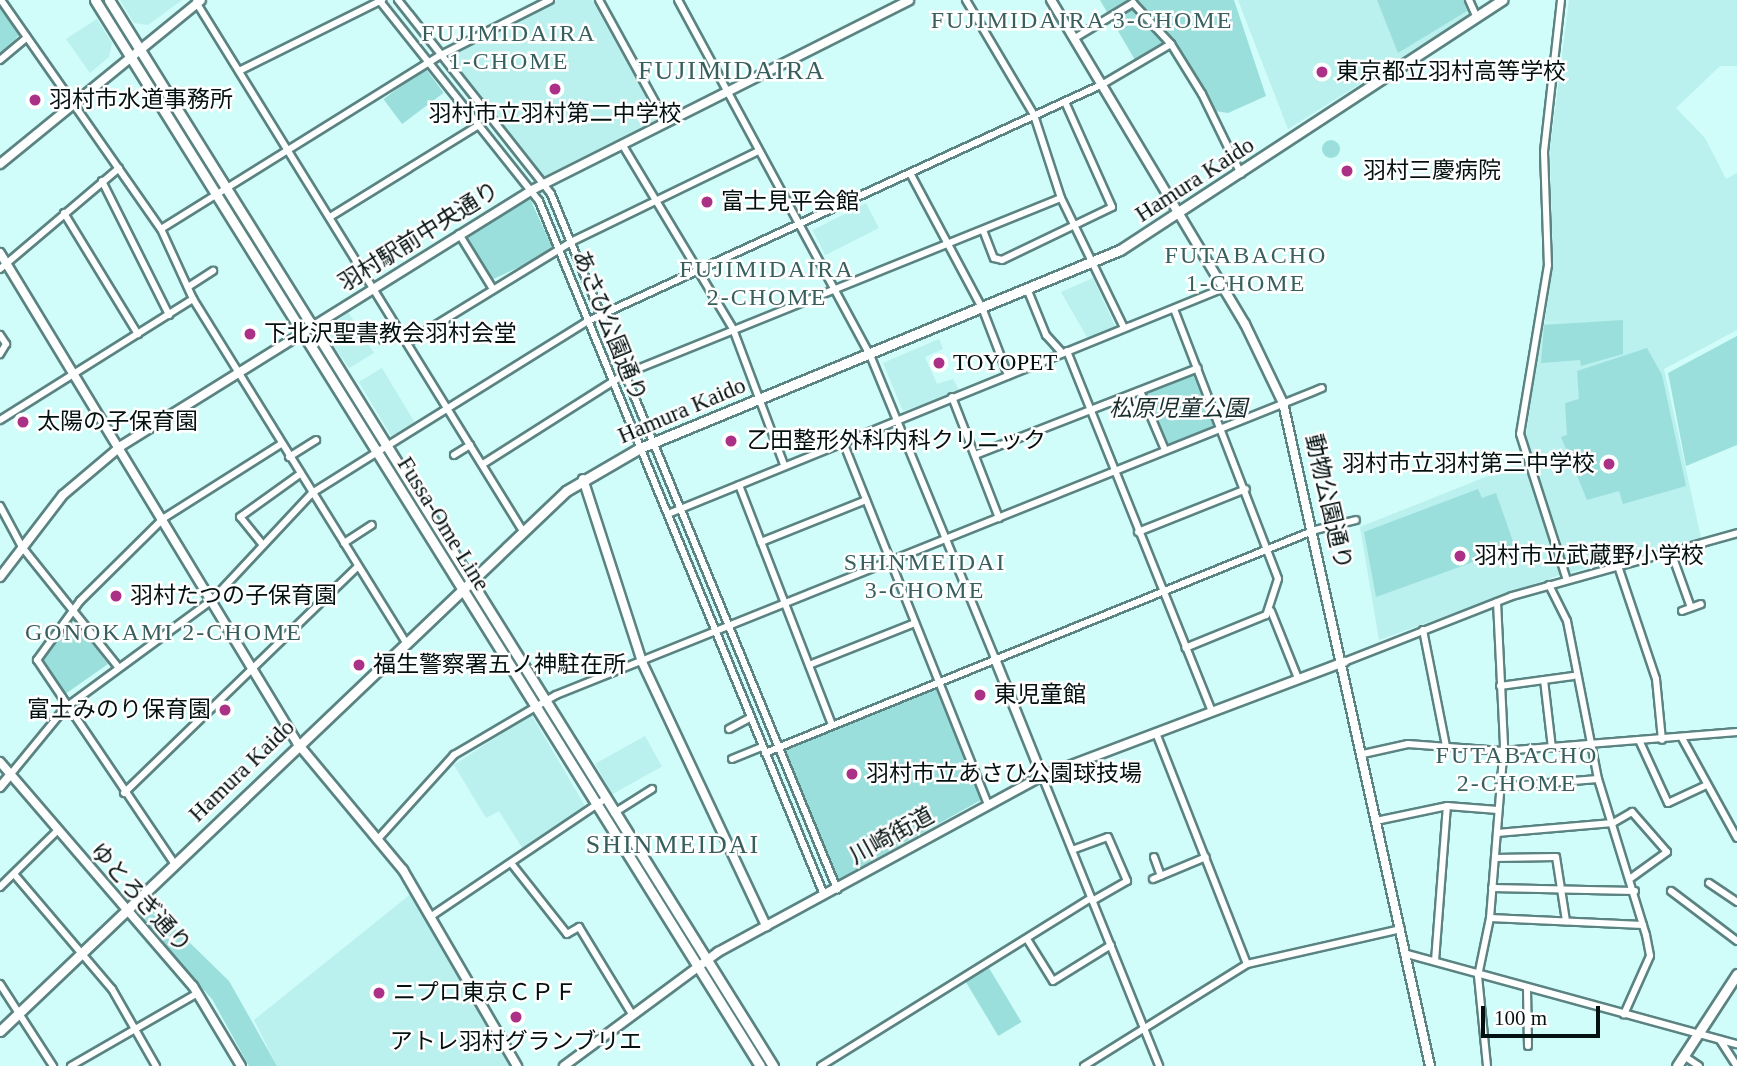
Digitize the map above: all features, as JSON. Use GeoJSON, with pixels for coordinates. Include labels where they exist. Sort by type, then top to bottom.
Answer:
{"type":"FeatureCollection","features":[{"type":"Feature","properties":{"kind":"main road","name":"Fussa-Ome Line"},"geometry":{"type":"LineString","coordinates":[[95,0],[460,589],[601,802],[702,963],[772,1066]]}},
{"type":"Feature","properties":{"kind":"main road","name":"Fussa-Ome Line"},"geometry":{"type":"LineString","coordinates":[[109,0],[471,578],[545,701],[601,802],[614,813],[760,1066]]}},
{"type":"Feature","properties":{"kind":"main road","name":"Hamura Kaido"},"geometry":{"type":"LineString","coordinates":[[0,1031],[521,528],[583,479],[640,448],[1093,264],[1241,174],[1502,0]]}},
{"type":"Feature","properties":{"kind":"main road"},"geometry":{"type":"LineString","coordinates":[[1677,1066],[1737,974]]}},
{"type":"Feature","properties":{"kind":"street"},"geometry":{"type":"LineString","coordinates":[[1,0],[161,229],[193,299],[405,641]]}},
{"type":"Feature","properties":{"kind":"street"},"geometry":{"type":"LineString","coordinates":[[239,71],[380,0]]}},
{"type":"Feature","properties":{"kind":"street","name":"あさひ公園通り"},"geometry":{"type":"LineString","coordinates":[[380,0],[532,190],[824,895]]}},
{"type":"Feature","properties":{"kind":"street","name":"あさひ公園通り"},"geometry":{"type":"LineString","coordinates":[[398,0],[544,184],[572,242],[837,889]]}},
{"type":"Feature","properties":{"kind":"street"},"geometry":{"type":"LineString","coordinates":[[527,0],[532,9]]}},
{"type":"Feature","properties":{"kind":"street"},"geometry":{"type":"LineString","coordinates":[[161,229],[441,55],[550,0]]}},
{"type":"Feature","properties":{"kind":"street"},"geometry":{"type":"LineString","coordinates":[[598,0],[666,122]]}},
{"type":"Feature","properties":{"kind":"street"},"geometry":{"type":"LineString","coordinates":[[678,0],[870,355],[1159,1066]]}},
{"type":"Feature","properties":{"kind":"street","name":"羽村駅前中央通り"},"geometry":{"type":"LineString","coordinates":[[0,577],[63,495],[121,446],[532,190],[909,0]]}},
{"type":"Feature","properties":{"kind":"street"},"geometry":{"type":"LineString","coordinates":[[966,0],[1034,115],[1061,198],[1124,328]]}},
{"type":"Feature","properties":{"kind":"street","name":"動物公園通り"},"geometry":{"type":"LineString","coordinates":[[1051,0],[1224,288],[1283,403],[1315,530],[1430,1066]]}},
{"type":"Feature","properties":{"kind":"street"},"geometry":{"type":"LineString","coordinates":[[1469,0],[1476,16]]}},
{"type":"Feature","properties":{"kind":"street"},"geometry":{"type":"LineString","coordinates":[[1561,0],[1544,152],[1548,265],[1520,434],[1567,580]]}},
{"type":"Feature","properties":{"kind":"street"},"geometry":{"type":"LineString","coordinates":[[0,164],[138,46],[199,1],[239,71],[521,528]]}},
{"type":"Feature","properties":{"kind":"street"},"geometry":{"type":"LineString","coordinates":[[1075,38],[1133,3],[1171,44],[1241,174]]}},
{"type":"Feature","properties":{"kind":"street"},"geometry":{"type":"LineString","coordinates":[[0,60],[27,37]]}},
{"type":"Feature","properties":{"kind":"street"},"geometry":{"type":"LineString","coordinates":[[0,787],[65,708],[212,600],[312,493],[588,321],[1103,84],[1171,44]]}},
{"type":"Feature","properties":{"kind":"street"},"geometry":{"type":"LineString","coordinates":[[984,230],[994,258],[1002,260],[1076,229],[1112,207],[1113,200],[1065,102]]}},
{"type":"Feature","properties":{"kind":"street"},"geometry":{"type":"LineString","coordinates":[[330,217],[479,125]]}},
{"type":"Feature","properties":{"kind":"street"},"geometry":{"type":"LineString","coordinates":[[622,144],[651,202],[733,329],[784,465]]}},
{"type":"Feature","properties":{"kind":"street"},"geometry":{"type":"LineString","coordinates":[[408,342],[572,242],[758,150]]}},
{"type":"Feature","properties":{"kind":"street"},"geometry":{"type":"LineString","coordinates":[[3,266],[119,168]]}},
{"type":"Feature","properties":{"kind":"street"},"geometry":{"type":"LineString","coordinates":[[910,173],[983,310],[1008,375]]}},
{"type":"Feature","properties":{"kind":"street"},"geometry":{"type":"LineString","coordinates":[[102,181],[169,315]]}},
{"type":"Feature","properties":{"kind":"street"},"geometry":{"type":"LineString","coordinates":[[483,464],[625,374],[1061,198]]}},
{"type":"Feature","properties":{"kind":"street"},"geometry":{"type":"LineString","coordinates":[[64,213],[138,334]]}},
{"type":"Feature","properties":{"kind":"street"},"geometry":{"type":"LineString","coordinates":[[459,234],[494,289]]}},
{"type":"Feature","properties":{"kind":"street"},"geometry":{"type":"LineString","coordinates":[[0,253],[3,266],[121,446],[298,744],[377,840],[430,917],[517,1066]]}},
{"type":"Feature","properties":{"kind":"street"},"geometry":{"type":"LineString","coordinates":[[188,287],[212,271]]}},
{"type":"Feature","properties":{"kind":"street"},"geometry":{"type":"LineString","coordinates":[[668,514],[1224,288]]}},
{"type":"Feature","properties":{"kind":"street"},"geometry":{"type":"LineString","coordinates":[[1028,291],[1046,335],[1065,352],[1212,712]]}},
{"type":"Feature","properties":{"kind":"street"},"geometry":{"type":"LineString","coordinates":[[0,420],[193,299]]}},
{"type":"Feature","properties":{"kind":"street"},"geometry":{"type":"LineString","coordinates":[[1174,309],[1270,549],[1278,579],[1271,611],[1298,678]]}},
{"type":"Feature","properties":{"kind":"street"},"geometry":{"type":"LineString","coordinates":[[383,340],[399,329]]}},
{"type":"Feature","properties":{"kind":"street"},"geometry":{"type":"LineString","coordinates":[[0,335],[6,344],[0,354]]}},
{"type":"Feature","properties":{"kind":"street"},"geometry":{"type":"LineString","coordinates":[[975,455],[1198,368]]}},
{"type":"Feature","properties":{"kind":"street"},"geometry":{"type":"LineString","coordinates":[[377,840],[449,759],[545,701],[1322,388]]}},
{"type":"Feature","properties":{"kind":"street"},"geometry":{"type":"LineString","coordinates":[[1140,391],[1165,450]]}},
{"type":"Feature","properties":{"kind":"street"},"geometry":{"type":"LineString","coordinates":[[952,397],[999,517]]}},
{"type":"Feature","properties":{"kind":"street"},"geometry":{"type":"LineString","coordinates":[[289,457],[316,440]]}},
{"type":"Feature","properties":{"kind":"street"},"geometry":{"type":"LineString","coordinates":[[843,442],[988,804]]}},
{"type":"Feature","properties":{"kind":"street"},"geometry":{"type":"LineString","coordinates":[[174,863],[65,708],[37,660],[75,608],[164,518],[281,444]]}},
{"type":"Feature","properties":{"kind":"street"},"geometry":{"type":"LineString","coordinates":[[454,455],[470,444]]}},
{"type":"Feature","properties":{"kind":"street"},"geometry":{"type":"LineString","coordinates":[[263,545],[240,517],[300,474]]}},
{"type":"Feature","properties":{"kind":"street"},"geometry":{"type":"LineString","coordinates":[[583,479],[642,662],[766,926]]}},
{"type":"Feature","properties":{"kind":"street"},"geometry":{"type":"LineString","coordinates":[[739,485],[832,724]]}},
{"type":"Feature","properties":{"kind":"street"},"geometry":{"type":"LineString","coordinates":[[1138,532],[1246,489]]}},
{"type":"Feature","properties":{"kind":"street"},"geometry":{"type":"LineString","coordinates":[[761,542],[866,500]]}},
{"type":"Feature","properties":{"kind":"street"},"geometry":{"type":"LineString","coordinates":[[0,506],[22,547],[75,608],[119,668]]}},
{"type":"Feature","properties":{"kind":"street"},"geometry":{"type":"LineString","coordinates":[[732,759],[778,747],[1315,530],[1356,520]]}},
{"type":"Feature","properties":{"kind":"street"},"geometry":{"type":"LineString","coordinates":[[344,543],[372,525]]}},
{"type":"Feature","properties":{"kind":"street"},"geometry":{"type":"LineString","coordinates":[[1344,662],[1497,602],[1737,533]]}},
{"type":"Feature","properties":{"kind":"street"},"geometry":{"type":"LineString","coordinates":[[1671,552],[1691,608]]}},
{"type":"Feature","properties":{"kind":"street"},"geometry":{"type":"LineString","coordinates":[[124,793],[358,566]]}},
{"type":"Feature","properties":{"kind":"street"},"geometry":{"type":"LineString","coordinates":[[1618,566],[1656,679],[1662,740]]}},
{"type":"Feature","properties":{"kind":"street"},"geometry":{"type":"LineString","coordinates":[[1549,585],[1567,621],[1573,676],[1592,742],[1598,779],[1635,891],[1650,956],[1624,1014]]}},
{"type":"Feature","properties":{"kind":"street"},"geometry":{"type":"LineString","coordinates":[[1486,1066],[1478,976],[1490,918],[1502,751],[1497,602]]}},
{"type":"Feature","properties":{"kind":"street"},"geometry":{"type":"LineString","coordinates":[[1682,611],[1701,604]]}},
{"type":"Feature","properties":{"kind":"street"},"geometry":{"type":"LineString","coordinates":[[1185,648],[1271,611]]}},
{"type":"Feature","properties":{"kind":"street"},"geometry":{"type":"LineString","coordinates":[[809,665],[915,623]]}},
{"type":"Feature","properties":{"kind":"street"},"geometry":{"type":"LineString","coordinates":[[1423,629],[1446,746]]}},
{"type":"Feature","properties":{"kind":"street","name":"川崎街道"},"geometry":{"type":"LineString","coordinates":[[564,1066],[702,963],[1042,776],[1344,662]]}},
{"type":"Feature","properties":{"kind":"street"},"geometry":{"type":"LineString","coordinates":[[1500,686],[1573,676]]}},
{"type":"Feature","properties":{"kind":"street"},"geometry":{"type":"LineString","coordinates":[[1544,680],[1552,748]]}},
{"type":"Feature","properties":{"kind":"street"},"geometry":{"type":"LineString","coordinates":[[729,729],[750,718]]}},
{"type":"Feature","properties":{"kind":"street"},"geometry":{"type":"LineString","coordinates":[[1363,754],[1408,744],[1502,751],[1737,732]]}},
{"type":"Feature","properties":{"kind":"street"},"geometry":{"type":"LineString","coordinates":[[1156,733],[1247,964]]}},
{"type":"Feature","properties":{"kind":"street"},"geometry":{"type":"LineString","coordinates":[[1682,738],[1704,786],[1737,838]]}},
{"type":"Feature","properties":{"kind":"street"},"geometry":{"type":"LineString","coordinates":[[1639,740],[1668,803],[1704,786]]}},
{"type":"Feature","properties":{"kind":"street","name":"ゆとろぎ通り"},"geometry":{"type":"LineString","coordinates":[[0,762],[123,912],[198,993],[241,1066]]}},
{"type":"Feature","properties":{"kind":"street"},"geometry":{"type":"LineString","coordinates":[[1499,787],[1598,779]]}},
{"type":"Feature","properties":{"kind":"street"},"geometry":{"type":"LineString","coordinates":[[614,813],[652,789]]}},
{"type":"Feature","properties":{"kind":"street"},"geometry":{"type":"LineString","coordinates":[[430,917],[601,802]]}},
{"type":"Feature","properties":{"kind":"street"},"geometry":{"type":"LineString","coordinates":[[1376,821],[1447,806],[1498,810]]}},
{"type":"Feature","properties":{"kind":"street"},"geometry":{"type":"LineString","coordinates":[[1435,961],[1447,806]]}},
{"type":"Feature","properties":{"kind":"street"},"geometry":{"type":"LineString","coordinates":[[1497,833],[1613,822],[1632,812],[1667,852],[1630,878]]}},
{"type":"Feature","properties":{"kind":"street"},"geometry":{"type":"LineString","coordinates":[[0,887],[57,831]]}},
{"type":"Feature","properties":{"kind":"street"},"geometry":{"type":"LineString","coordinates":[[821,1066],[1027,939],[1127,881],[1108,837],[1072,850]]}},
{"type":"Feature","properties":{"kind":"street"},"geometry":{"type":"LineString","coordinates":[[1495,858],[1556,857],[1566,921]]}},
{"type":"Feature","properties":{"kind":"street"},"geometry":{"type":"LineString","coordinates":[[1154,858],[1161,876]]}},
{"type":"Feature","properties":{"kind":"street"},"geometry":{"type":"LineString","coordinates":[[1153,879],[1206,858]]}},
{"type":"Feature","properties":{"kind":"street"},"geometry":{"type":"LineString","coordinates":[[511,863],[567,934],[579,927],[632,1014]]}},
{"type":"Feature","properties":{"kind":"street"},"geometry":{"type":"LineString","coordinates":[[14,873],[112,989],[156,1066]]}},
{"type":"Feature","properties":{"kind":"street"},"geometry":{"type":"LineString","coordinates":[[1709,883],[1737,902]]}},
{"type":"Feature","properties":{"kind":"street"},"geometry":{"type":"LineString","coordinates":[[1492,888],[1635,891]]}},
{"type":"Feature","properties":{"kind":"street"},"geometry":{"type":"LineString","coordinates":[[1671,891],[1737,941]]}},
{"type":"Feature","properties":{"kind":"street"},"geometry":{"type":"LineString","coordinates":[[1490,918],[1643,925]]}},
{"type":"Feature","properties":{"kind":"street"},"geometry":{"type":"LineString","coordinates":[[1084,1066],[1247,964],[1401,929]]}},
{"type":"Feature","properties":{"kind":"street"},"geometry":{"type":"LineString","coordinates":[[1027,939],[1054,981],[1111,945]]}},
{"type":"Feature","properties":{"kind":"street"},"geometry":{"type":"LineString","coordinates":[[1407,954],[1478,976],[1737,1044]]}},
{"type":"Feature","properties":{"kind":"street"},"geometry":{"type":"LineString","coordinates":[[0,984],[22,1010],[54,1066]]}},
{"type":"Feature","properties":{"kind":"street"},"geometry":{"type":"LineString","coordinates":[[1527,989],[1528,1046]]}},
{"type":"Feature","properties":{"kind":"street"},"geometry":{"type":"LineString","coordinates":[[71,1066],[198,993]]}},
{"type":"Feature","properties":{"kind":"street"},"geometry":{"type":"LineString","coordinates":[[1720,1040],[1737,1066]]}},
{"type":"Feature","properties":{"kind":"street"},"geometry":{"type":"LineString","coordinates":[[1684,1056],[1699,1066]]}},
{"type":"Feature","properties":{"kind":"shaded area"},"geometry":{"type":"Polygon","coordinates":[[[120,0],[182,0],[148,25],[134,23],[120,0]]]}},
{"type":"Feature","properties":{"kind":"shaded area","name":"羽村市立羽村第二中学校"},"geometry":{"type":"Polygon","coordinates":[[[557,0],[592,0],[658,119],[541,178],[445,59],[557,0]]]}},
{"type":"Feature","properties":{"kind":"shaded area","name":"東京都立羽村高等学校"},"geometry":{"type":"Polygon","coordinates":[[[1238,0],[1464,0],[1470,15],[1288,129],[1238,0]]]}},
{"type":"Feature","properties":{"kind":"shaded area"},"geometry":{"type":"Polygon","coordinates":[[[1569,0],[1737,0],[1737,66],[1720,66],[1676,108],[1705,138],[1726,179],[1737,173],[1737,330],[1664,369],[1701,538],[1568,573],[1526,437],[1542,323],[1571,321],[1545,322],[1553,258],[1550,150],[1569,0]]]}},
{"type":"Feature","properties":{"kind":"shaded area"},"geometry":{"type":"Polygon","coordinates":[[[97,19],[112,43],[109,57],[90,73],[66,39],[97,19]]]}},
{"type":"Feature","properties":{"kind":"shaded area"},"geometry":{"type":"Polygon","coordinates":[[[866,203],[879,228],[825,255],[813,230],[866,203]]]}},
{"type":"Feature","properties":{"kind":"shaded area"},"geometry":{"type":"Polygon","coordinates":[[[1093,278],[1116,328],[1088,339],[1061,292],[1093,278]]]}},
{"type":"Feature","properties":{"kind":"shaded area"},"geometry":{"type":"Polygon","coordinates":[[[348,312],[374,353],[349,368],[324,332],[348,312]]]}},
{"type":"Feature","properties":{"kind":"shaded area"},"geometry":{"type":"Polygon","coordinates":[[[939,339],[943,349],[925,357],[937,384],[953,379],[960,392],[903,411],[883,363],[939,339]]]}},
{"type":"Feature","properties":{"kind":"shaded area"},"geometry":{"type":"Polygon","coordinates":[[[382,368],[414,422],[391,436],[359,382],[382,368]]]}},
{"type":"Feature","properties":{"kind":"shaded area","name":"羽村市立武蔵野小学校"},"geometry":{"type":"Polygon","coordinates":[[[1523,462],[1562,574],[1379,640],[1360,527],[1523,462]]]}},
{"type":"Feature","properties":{"kind":"shaded area"},"geometry":{"type":"Polygon","coordinates":[[[531,714],[585,806],[523,849],[499,811],[486,818],[454,765],[531,714]]]}},
{"type":"Feature","properties":{"kind":"shaded area"},"geometry":{"type":"Polygon","coordinates":[[[645,736],[662,767],[612,794],[595,764],[645,736]]]}},
{"type":"Feature","properties":{"kind":"shaded area","name":"ニプロ東京ＣＰＦ"},"geometry":{"type":"Polygon","coordinates":[[[412,893],[513,1066],[277,1066],[254,1020],[412,893]]]}},
{"type":"Feature","properties":{"kind":"green space"},"geometry":{"type":"Polygon","coordinates":[[[1100,0],[1234,0],[1266,96],[1228,113],[1215,111],[1171,38],[1135,60],[1100,0]]]}},
{"type":"Feature","properties":{"kind":"green space"},"geometry":{"type":"Polygon","coordinates":[[[1377,0],[1463,0],[1467,11],[1398,53],[1377,0]]]}},
{"type":"Feature","properties":{"kind":"green space"},"geometry":{"type":"Polygon","coordinates":[[[0,6],[20,34],[0,55],[0,6]]]}},
{"type":"Feature","properties":{"kind":"green space"},"geometry":{"type":"Polygon","coordinates":[[[144,67],[212,176],[212,178],[210,177],[144,67]]]}},
{"type":"Feature","properties":{"kind":"green space"},"geometry":{"type":"Polygon","coordinates":[[[425,68],[444,93],[402,124],[383,99],[425,68]]]}},
{"type":"Feature","properties":{"kind":"green space"},"geometry":{"type":"Polygon","coordinates":[[[1331,140],[1337,143],[1340,149],[1337,155],[1331,158],[1325,155],[1322,149],[1325,143],[1331,140]]]}},
{"type":"Feature","properties":{"kind":"green space"},"geometry":{"type":"Polygon","coordinates":[[[530,199],[554,251],[484,283],[460,232],[530,199]]]}},
{"type":"Feature","properties":{"kind":"green space"},"geometry":{"type":"Polygon","coordinates":[[[1623,320],[1623,354],[1581,366],[1580,360],[1541,363],[1544,325],[1623,320]]]}},
{"type":"Feature","properties":{"kind":"green space"},"geometry":{"type":"Polygon","coordinates":[[[1737,336],[1737,445],[1686,466],[1668,373],[1737,336]]]}},
{"type":"Feature","properties":{"kind":"green space"},"geometry":{"type":"Polygon","coordinates":[[[1647,348],[1662,375],[1686,486],[1623,504],[1619,491],[1587,500],[1561,437],[1567,435],[1565,403],[1579,399],[1577,371],[1647,348]]]}},
{"type":"Feature","properties":{"kind":"green space","name":"松原児童公園"},"geometry":{"type":"Polygon","coordinates":[[[1193,371],[1215,426],[1163,447],[1141,392],[1193,371]]]}},
{"type":"Feature","properties":{"kind":"green space"},"geometry":{"type":"Polygon","coordinates":[[[1478,489],[1482,498],[1496,493],[1515,547],[1376,597],[1364,532],[1478,489]]]}},
{"type":"Feature","properties":{"kind":"green space"},"geometry":{"type":"Polygon","coordinates":[[[71,616],[108,664],[61,697],[36,659],[71,616]]]}},
{"type":"Feature","properties":{"kind":"green space"},"geometry":{"type":"Polygon","coordinates":[[[934,683],[981,800],[836,881],[778,749],[934,683]]]}},
{"type":"Feature","properties":{"kind":"green space"},"geometry":{"type":"Polygon","coordinates":[[[149,903],[229,981],[277,1066],[249,1066],[212,999],[138,918],[149,903]]]}},
{"type":"Feature","properties":{"kind":"green space"},"geometry":{"type":"Polygon","coordinates":[[[989,968],[1021,1022],[998,1036],[966,982],[989,968]]]}},
{"type":"Feature","properties":{"kind":"place","name":"東京都立羽村高等学校"},"geometry":{"type":"Point","coordinates":[1322,72]}},
{"type":"Feature","properties":{"kind":"place","name":"羽村市立羽村第二中学校"},"geometry":{"type":"Point","coordinates":[555,89]}},
{"type":"Feature","properties":{"kind":"place","name":"羽村市水道事務所"},"geometry":{"type":"Point","coordinates":[35,100]}},
{"type":"Feature","properties":{"kind":"place","name":"羽村三慶病院"},"geometry":{"type":"Point","coordinates":[1347,171]}},
{"type":"Feature","properties":{"kind":"place","name":"富士見平会館"},"geometry":{"type":"Point","coordinates":[707,202]}},
{"type":"Feature","properties":{"kind":"place","name":"下北沢聖書教会羽村会堂"},"geometry":{"type":"Point","coordinates":[250,334]}},
{"type":"Feature","properties":{"kind":"place","name":"TOYOPET"},"geometry":{"type":"Point","coordinates":[939,363]}},
{"type":"Feature","properties":{"kind":"place","name":"太陽の子保育園"},"geometry":{"type":"Point","coordinates":[23,422]}},
{"type":"Feature","properties":{"kind":"place","name":"乙田整形外科内科クリニック"},"geometry":{"type":"Point","coordinates":[731,441]}},
{"type":"Feature","properties":{"kind":"place","name":"羽村市立羽村第三中学校"},"geometry":{"type":"Point","coordinates":[1609,464]}},
{"type":"Feature","properties":{"kind":"place","name":"羽村市立武蔵野小学校"},"geometry":{"type":"Point","coordinates":[1460,556]}},
{"type":"Feature","properties":{"kind":"place","name":"羽村たつの子保育園"},"geometry":{"type":"Point","coordinates":[116,596]}},
{"type":"Feature","properties":{"kind":"place","name":"福生警察署五ノ神駐在所"},"geometry":{"type":"Point","coordinates":[359,665]}},
{"type":"Feature","properties":{"kind":"place","name":"東児童館"},"geometry":{"type":"Point","coordinates":[980,695]}},
{"type":"Feature","properties":{"kind":"place","name":"富士みのり保育園"},"geometry":{"type":"Point","coordinates":[225,710]}},
{"type":"Feature","properties":{"kind":"place","name":"羽村市立あさひ公園球技場"},"geometry":{"type":"Point","coordinates":[852,774]}},
{"type":"Feature","properties":{"kind":"place","name":"ニプロ東京ＣＰＦ"},"geometry":{"type":"Point","coordinates":[379,993]}},
{"type":"Feature","properties":{"kind":"place","name":"アトレ羽村グランブリエ"},"geometry":{"type":"Point","coordinates":[516,1017]}},
{"type":"Feature","properties":{"kind":"district","name":"FUJIMIDAIRA 3-CHOME"},"geometry":{"type":"Point","coordinates":[1082,21]}},
{"type":"Feature","properties":{"kind":"district","name":"FUJIMIDAIRA 1-CHOME"},"geometry":{"type":"Point","coordinates":[509,48]}},
{"type":"Feature","properties":{"kind":"district","name":"FUJIMIDAIRA"},"geometry":{"type":"Point","coordinates":[732,71]}},
{"type":"Feature","properties":{"kind":"district","name":"FUTABACHO 1-CHOME"},"geometry":{"type":"Point","coordinates":[1246,270]}},
{"type":"Feature","properties":{"kind":"district","name":"FUJIMIDAIRA 2-CHOME"},"geometry":{"type":"Point","coordinates":[767,284]}},
{"type":"Feature","properties":{"kind":"district","name":"SHINMEIDAI 3-CHOME"},"geometry":{"type":"Point","coordinates":[925,577]}},
{"type":"Feature","properties":{"kind":"district","name":"GONOKAMI 2-CHOME"},"geometry":{"type":"Point","coordinates":[164,633]}},
{"type":"Feature","properties":{"kind":"district","name":"FUTABACHO 2-CHOME"},"geometry":{"type":"Point","coordinates":[1517,770]}},
{"type":"Feature","properties":{"kind":"district","name":"SHINMEIDAI"},"geometry":{"type":"Point","coordinates":[673,845]}}]}
